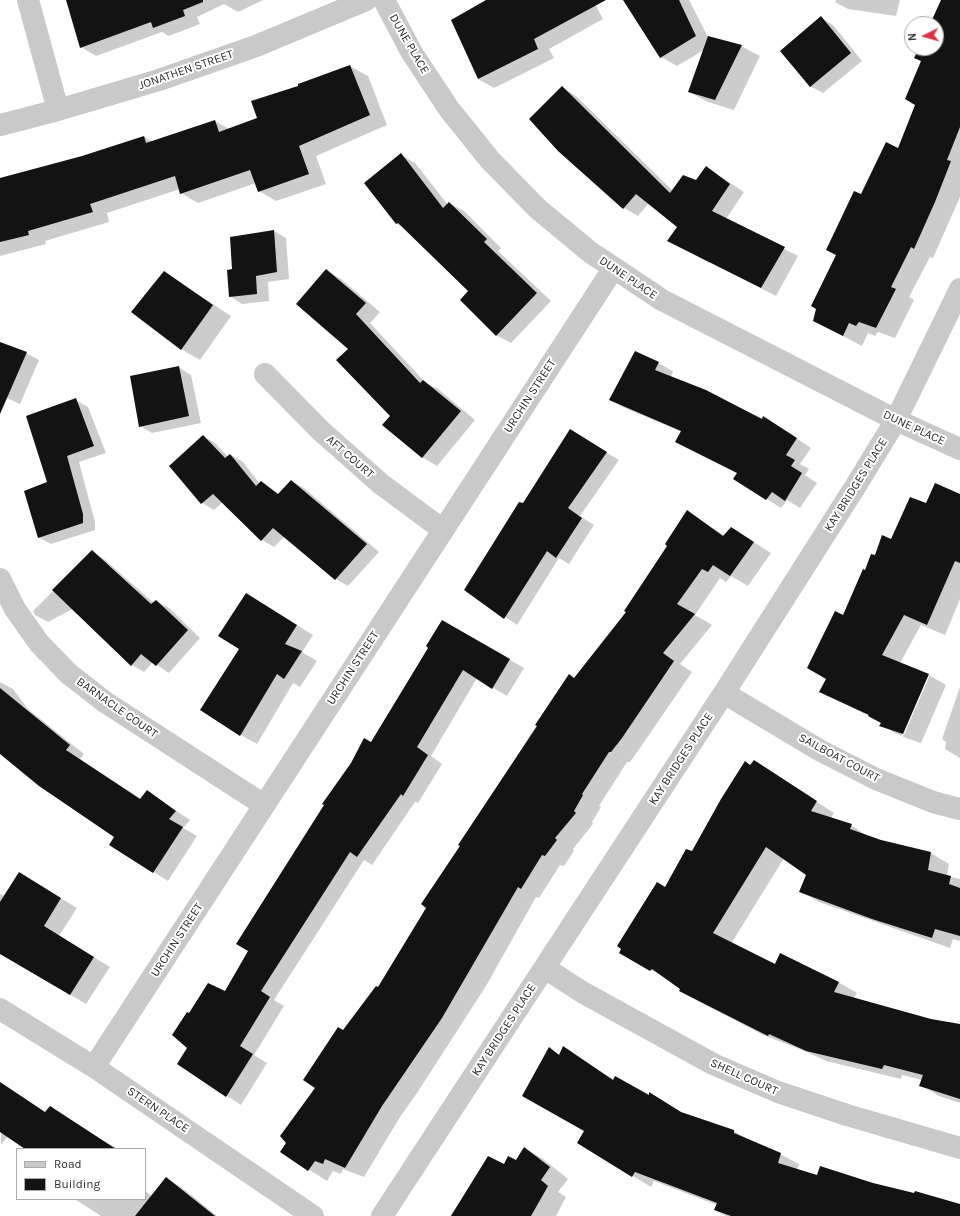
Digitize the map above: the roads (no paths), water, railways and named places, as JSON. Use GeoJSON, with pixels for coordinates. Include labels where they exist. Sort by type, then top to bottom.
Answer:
{"type":"FeatureCollection","features":[{"type":"Feature","properties":{"kind":"street"},"geometry":{"type":"LineString","coordinates":[[28,0],[58,110]]}},
{"type":"Feature","properties":{"kind":"street","name":"JONATHEN STREET"},"geometry":{"type":"LineString","coordinates":[[0,125],[58,110],[159,80],[249,49],[366,0]]}},
{"type":"Feature","properties":{"kind":"street","name":"DUNE PLACE"},"geometry":{"type":"LineString","coordinates":[[384,0],[412,53],[449,109],[490,160],[538,209],[613,269],[662,300],[896,420],[960,449]]}},
{"type":"Feature","properties":{"kind":"street","name":"URCHIN STREET"},"geometry":{"type":"LineString","coordinates":[[94,1067],[613,269]]}},
{"type":"Feature","properties":{"kind":"street","name":"KAY BRIDGES PLACE"},"geometry":{"type":"LineString","coordinates":[[382,1216],[724,693],[896,420],[960,289]]}},
{"type":"Feature","properties":{"kind":"street","name":"AFT COURT"},"geometry":{"type":"LineString","coordinates":[[265,374],[321,431],[381,484],[443,530]]}},
{"type":"Feature","properties":{"kind":"street","name":"BARNACLE COURT"},"geometry":{"type":"LineString","coordinates":[[0,579],[15,609],[39,643],[69,674],[105,702],[264,805]]}},
{"type":"Feature","properties":{"kind":"street","name":"SAILBOAT COURT"},"geometry":{"type":"LineString","coordinates":[[724,693],[821,751],[876,779],[933,802],[960,809]]}},
{"type":"Feature","properties":{"kind":"street","name":"SHELL COURT"},"geometry":{"type":"LineString","coordinates":[[545,968],[588,996],[713,1064],[778,1092],[833,1111],[960,1148]]}},
{"type":"Feature","properties":{"kind":"street","name":"STERN PLACE"},"geometry":{"type":"LineString","coordinates":[[0,1008],[94,1067],[313,1216]]}}]}
